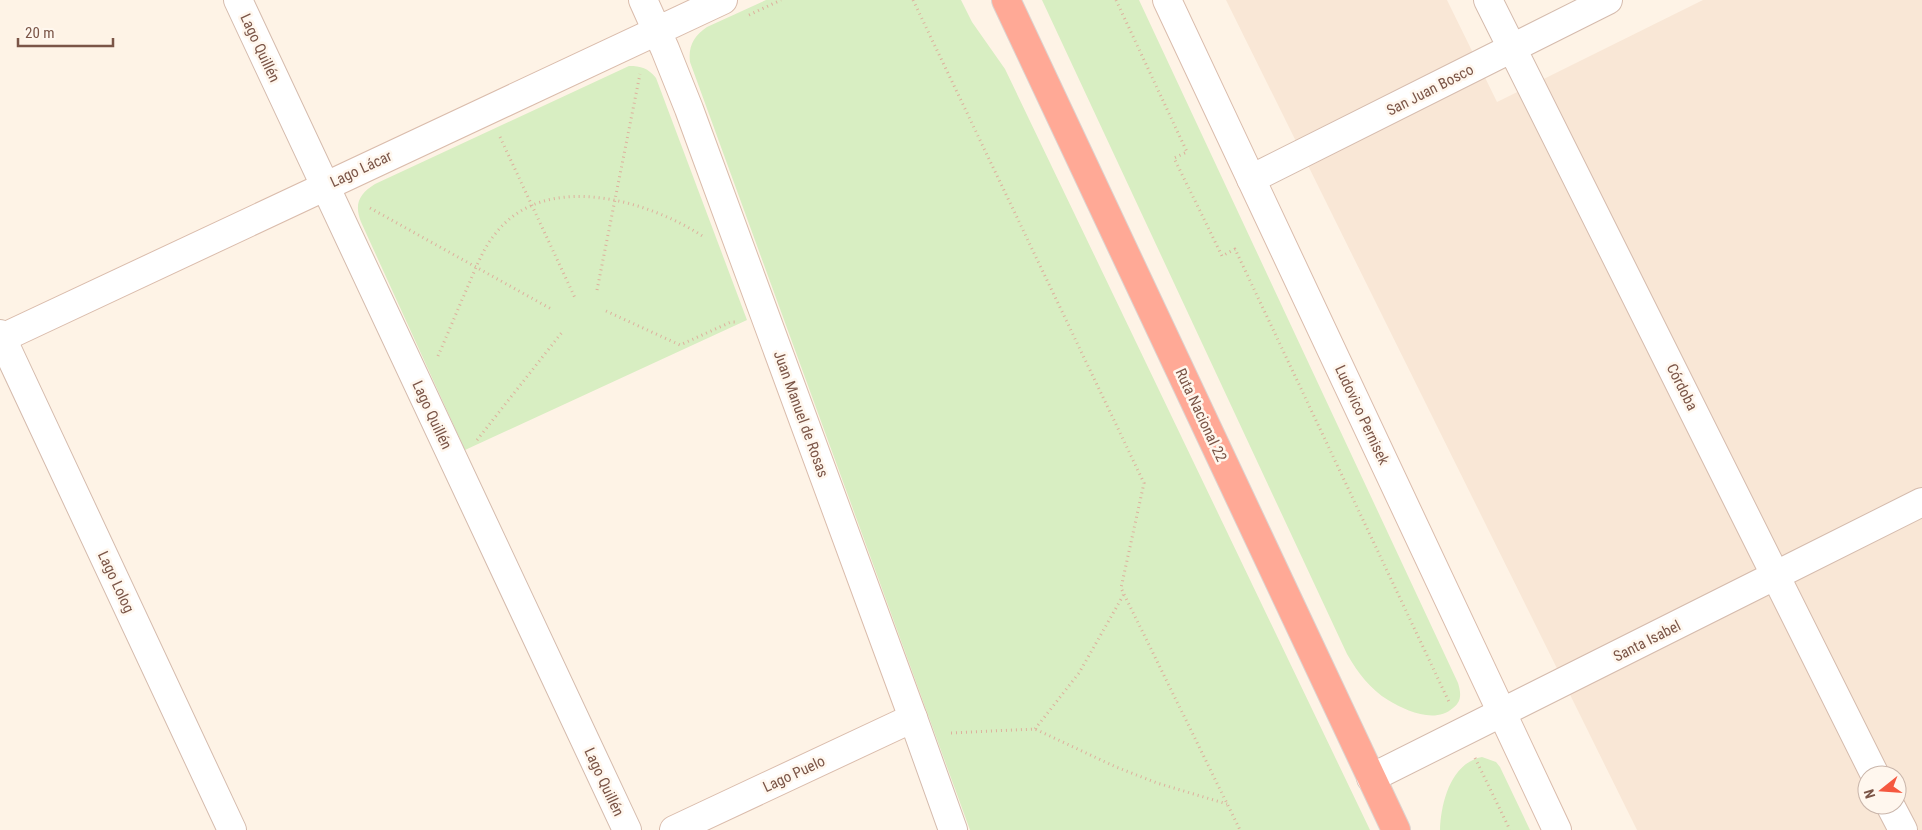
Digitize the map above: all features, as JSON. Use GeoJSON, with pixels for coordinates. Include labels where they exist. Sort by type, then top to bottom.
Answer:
{"type":"FeatureCollection","features":[{"type":"Feature","properties":{"kind":"highway","name":"Ruta Nacional 22"},"geometry":{"type":"LineString","coordinates":[[1006,0],[1396,830]]}},
{"type":"Feature","properties":{"kind":"street","name":"Lago Quillén"},"geometry":{"type":"LineString","coordinates":[[238,0],[627,830]]}},
{"type":"Feature","properties":{"kind":"street","name":"Juan Manuel de Rosas"},"geometry":{"type":"LineString","coordinates":[[643,0],[696,127],[953,830]]}},
{"type":"Feature","properties":{"kind":"street","name":"Lago Lácar"},"geometry":{"type":"LineString","coordinates":[[1,337],[723,0]]}},
{"type":"Feature","properties":{"kind":"street","name":"Ludovico Pernisek"},"geometry":{"type":"LineString","coordinates":[[1167,0],[1557,830]]}},
{"type":"Feature","properties":{"kind":"street","name":"Córdoba"},"geometry":{"type":"LineString","coordinates":[[1488,0],[1871,765]]}},
{"type":"Feature","properties":{"kind":"street","name":"San Juan Bosco"},"geometry":{"type":"LineString","coordinates":[[1251,179],[1608,0]]}},
{"type":"Feature","properties":{"kind":"street","name":"Lago Lolog"},"geometry":{"type":"LineString","coordinates":[[1,337],[232,830]]}},
{"type":"Feature","properties":{"kind":"street","name":"Santa Isabel"},"geometry":{"type":"LineString","coordinates":[[1371,778],[1922,502]]}},
{"type":"Feature","properties":{"kind":"street","name":"Lago Puelo"},"geometry":{"type":"LineString","coordinates":[[674,830],[913,718]]}},
{"type":"Feature","properties":{"kind":"street"},"geometry":{"type":"LineString","coordinates":[[1895,815],[1903,830]]}},
{"type":"Feature","properties":{"kind":"path"},"geometry":{"type":"LineString","coordinates":[[913,0],[1144,483],[1121,588],[1240,830]]}},
{"type":"Feature","properties":{"kind":"path"},"geometry":{"type":"LineString","coordinates":[[1116,0],[1187,152],[1174,158],[1222,256],[1235,249],[1452,710]]}},
{"type":"Feature","properties":{"kind":"path"},"geometry":{"type":"LineString","coordinates":[[635,74],[645,76]]}},
{"type":"Feature","properties":{"kind":"path"},"geometry":{"type":"LineString","coordinates":[[597,290],[640,74]]}},
{"type":"Feature","properties":{"kind":"path"},"geometry":{"type":"LineString","coordinates":[[498,133],[576,300]]}},
{"type":"Feature","properties":{"kind":"path"},"geometry":{"type":"LineString","coordinates":[[437,356],[488,243],[496,232],[518,212],[532,206],[559,197],[590,196],[657,212],[673,218],[711,242]]}},
{"type":"Feature","properties":{"kind":"path"},"geometry":{"type":"LineString","coordinates":[[365,206],[554,310]]}},
{"type":"Feature","properties":{"kind":"path"},"geometry":{"type":"LineString","coordinates":[[606,311],[680,345],[731,322],[742,323]]}},
{"type":"Feature","properties":{"kind":"path"},"geometry":{"type":"LineString","coordinates":[[471,448],[563,331]]}},
{"type":"Feature","properties":{"kind":"path"},"geometry":{"type":"LineString","coordinates":[[1035,729],[1079,673],[1124,594]]}},
{"type":"Feature","properties":{"kind":"path"},"geometry":{"type":"LineString","coordinates":[[943,734],[1035,729],[1116,767],[1227,804]]}},
{"type":"Feature","properties":{"kind":"path"},"geometry":{"type":"LineString","coordinates":[[1475,758],[1510,830]]}},
{"type":"Feature","properties":{"kind":"shaded area"},"geometry":{"type":"Polygon","coordinates":[[[1226,0],[1447,0],[1497,102],[1703,0],[1922,0],[1922,830],[1637,830],[1226,0]]]}},
{"type":"Feature","properties":{"kind":"green space"},"geometry":{"type":"Polygon","coordinates":[[[766,0],[961,0],[972,22],[1005,69],[1370,830],[970,830],[690,62],[691,46],[702,30],[766,0]]]}},
{"type":"Feature","properties":{"kind":"green space"},"geometry":{"type":"Polygon","coordinates":[[[1042,0],[1139,0],[1458,683],[1459,700],[1446,713],[1438,715],[1420,714],[1388,700],[1365,680],[1347,654],[1042,0]]]}},
{"type":"Feature","properties":{"kind":"green space"},"geometry":{"type":"Polygon","coordinates":[[[629,66],[644,68],[656,78],[747,320],[465,450],[361,222],[358,210],[359,200],[375,184],[629,66]]]}},
{"type":"Feature","properties":{"kind":"green space"},"geometry":{"type":"Polygon","coordinates":[[[1482,757],[1496,762],[1500,767],[1530,830],[1440,830],[1446,796],[1455,775],[1471,761],[1482,757]]]}}]}
